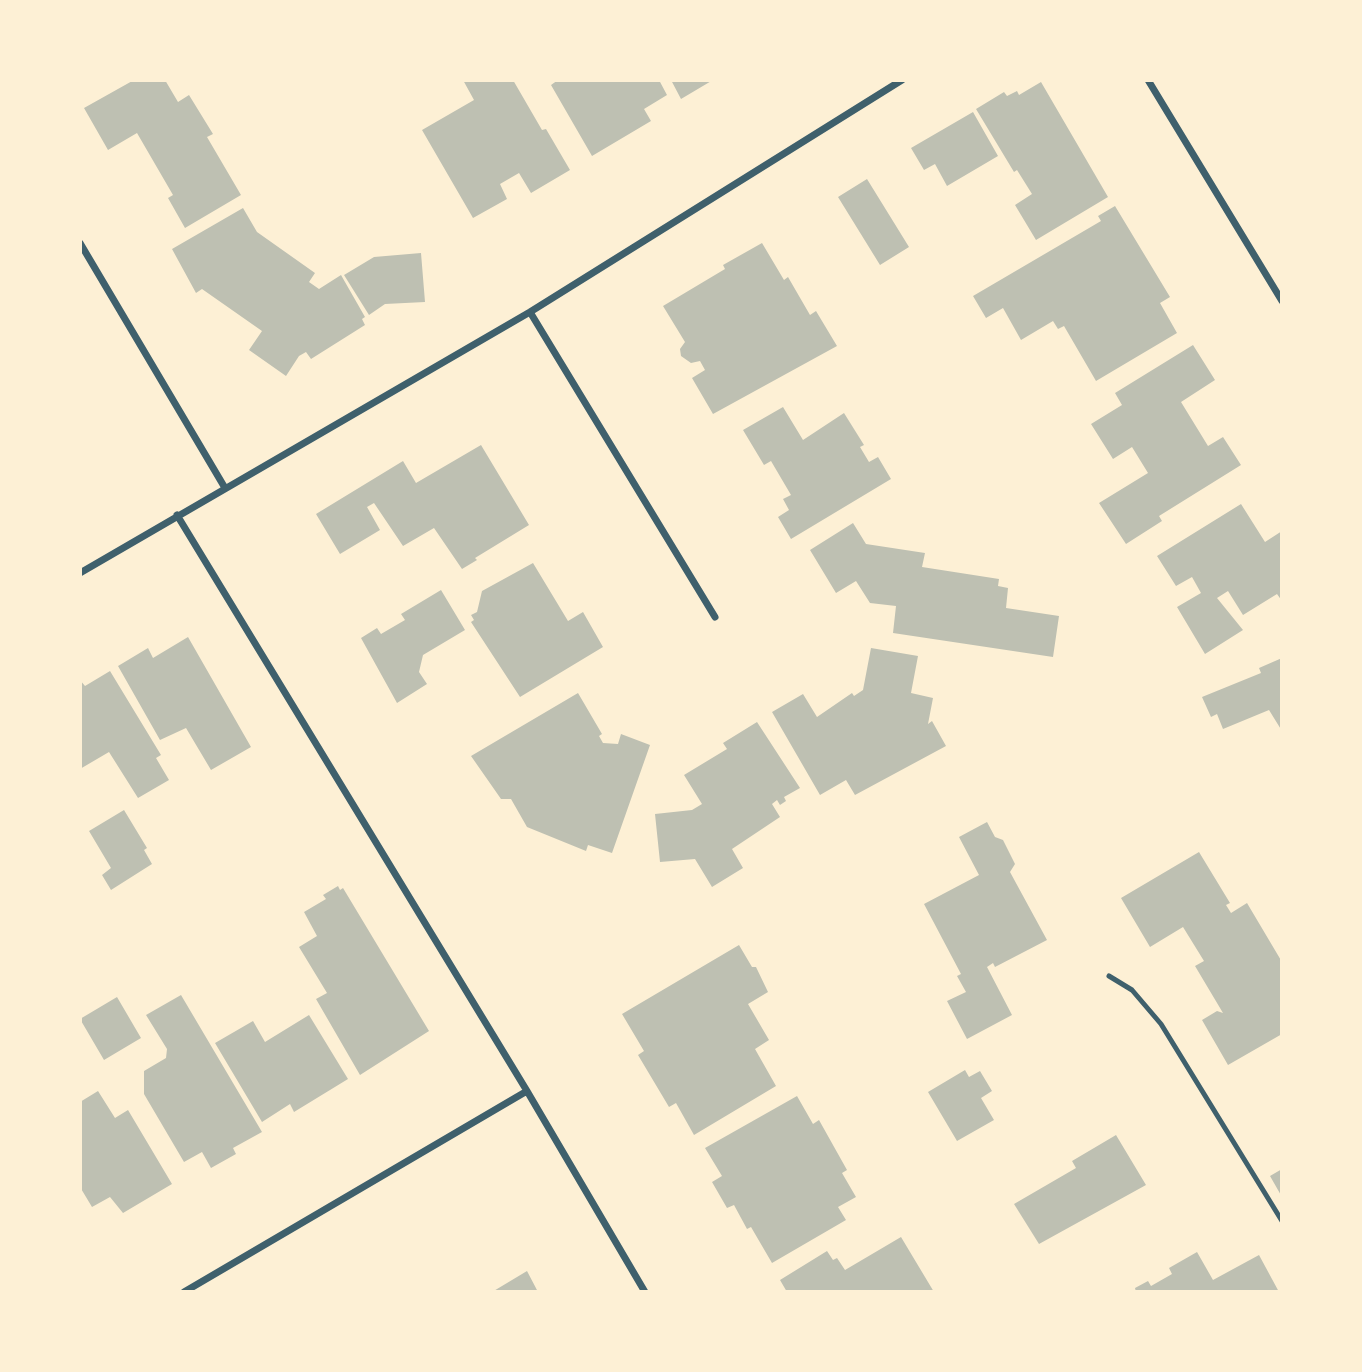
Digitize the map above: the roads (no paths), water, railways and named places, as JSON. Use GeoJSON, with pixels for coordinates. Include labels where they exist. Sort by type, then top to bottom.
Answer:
{"type":"FeatureCollection","features":[{"type":"Feature","properties":{"kind":"street"},"geometry":{"type":"LineString","coordinates":[[80,573],[530,312],[902,80]]}},
{"type":"Feature","properties":{"kind":"street"},"geometry":{"type":"LineString","coordinates":[[1147,80],[1282,301]]}},
{"type":"Feature","properties":{"kind":"street"},"geometry":{"type":"LineString","coordinates":[[80,243],[226,488]]}},
{"type":"Feature","properties":{"kind":"street"},"geometry":{"type":"LineString","coordinates":[[530,312],[715,617]]}},
{"type":"Feature","properties":{"kind":"street"},"geometry":{"type":"LineString","coordinates":[[177,515],[527,1091],[645,1292]]}},
{"type":"Feature","properties":{"kind":"street"},"geometry":{"type":"LineString","coordinates":[[184,1292],[527,1091]]}},
{"type":"Feature","properties":{"kind":"lane"},"geometry":{"type":"LineString","coordinates":[[1109,975],[1132,990],[1161,1024],[1282,1221]]}}]}
